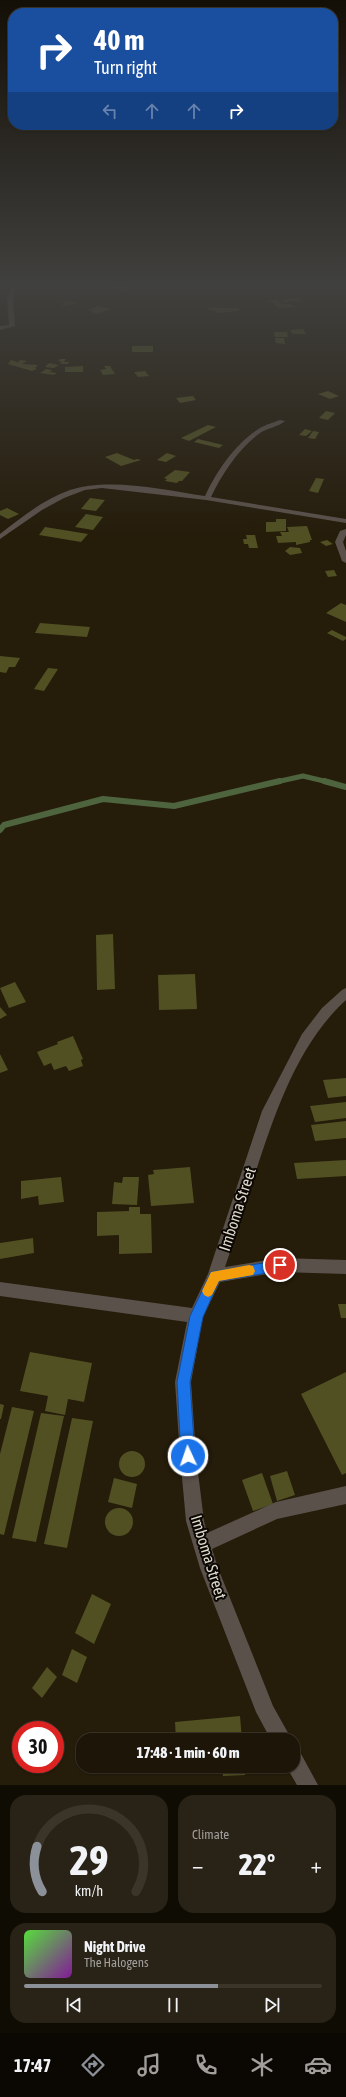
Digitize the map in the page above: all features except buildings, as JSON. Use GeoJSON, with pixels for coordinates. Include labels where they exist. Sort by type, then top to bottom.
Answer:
{"type":"FeatureCollection","features":[{"type":"Feature","properties":{"kind":"street"},"geometry":{"type":"LineString","coordinates":[[207,498],[212,485],[254,435],[268,426],[282,421]]}},
{"type":"Feature","properties":{"kind":"street"},"geometry":{"type":"LineString","coordinates":[[0,537],[31,515],[64,495],[84,488],[103,487],[207,498],[346,521]]}},
{"type":"Feature","properties":{"kind":"street"},"geometry":{"type":"LineString","coordinates":[[346,531],[343,533],[339,542],[346,561]]}},
{"type":"Feature","properties":{"kind":"street","name":"Imboma Street"},"geometry":{"type":"LineString","coordinates":[[278,1733],[266,1712],[209,1568],[195,1521],[188,1456],[184,1382],[196,1316],[215,1276],[269,1110],[306,1038],[326,1010],[346,993]]}},
{"type":"Feature","properties":{"kind":"street"},"geometry":{"type":"LineString","coordinates":[[215,1276],[280,1265],[346,1267]]}},
{"type":"Feature","properties":{"kind":"street"},"geometry":{"type":"LineString","coordinates":[[0,1289],[196,1316]]}},
{"type":"Feature","properties":{"kind":"street"},"geometry":{"type":"LineString","coordinates":[[202,1544],[276,1511],[346,1495]]}},
{"type":"Feature","properties":{"kind":"street"},"geometry":{"type":"LineString","coordinates":[[300,1771],[308,1785]]}},
{"type":"Feature","properties":{"kind":"waterway"},"geometry":{"type":"LineString","coordinates":[[276,782],[303,776],[325,781]]}},
{"type":"Feature","properties":{"kind":"waterway"},"geometry":{"type":"LineString","coordinates":[[0,830],[4,825],[103,799],[174,806],[280,781]]}},
{"type":"Feature","properties":{"kind":"waterway"},"geometry":{"type":"LineString","coordinates":[[325,781],[346,787]]}},
{"type":"Feature","properties":{"kind":"slow traffic"},"geometry":{"type":"LineString","coordinates":[[208,1291],[215,1276],[249,1271]]}},
{"type":"Feature","properties":{"kind":"route"},"geometry":{"type":"LineString","coordinates":[[188,1456],[184,1382],[196,1316],[215,1276],[280,1265]]}}]}
